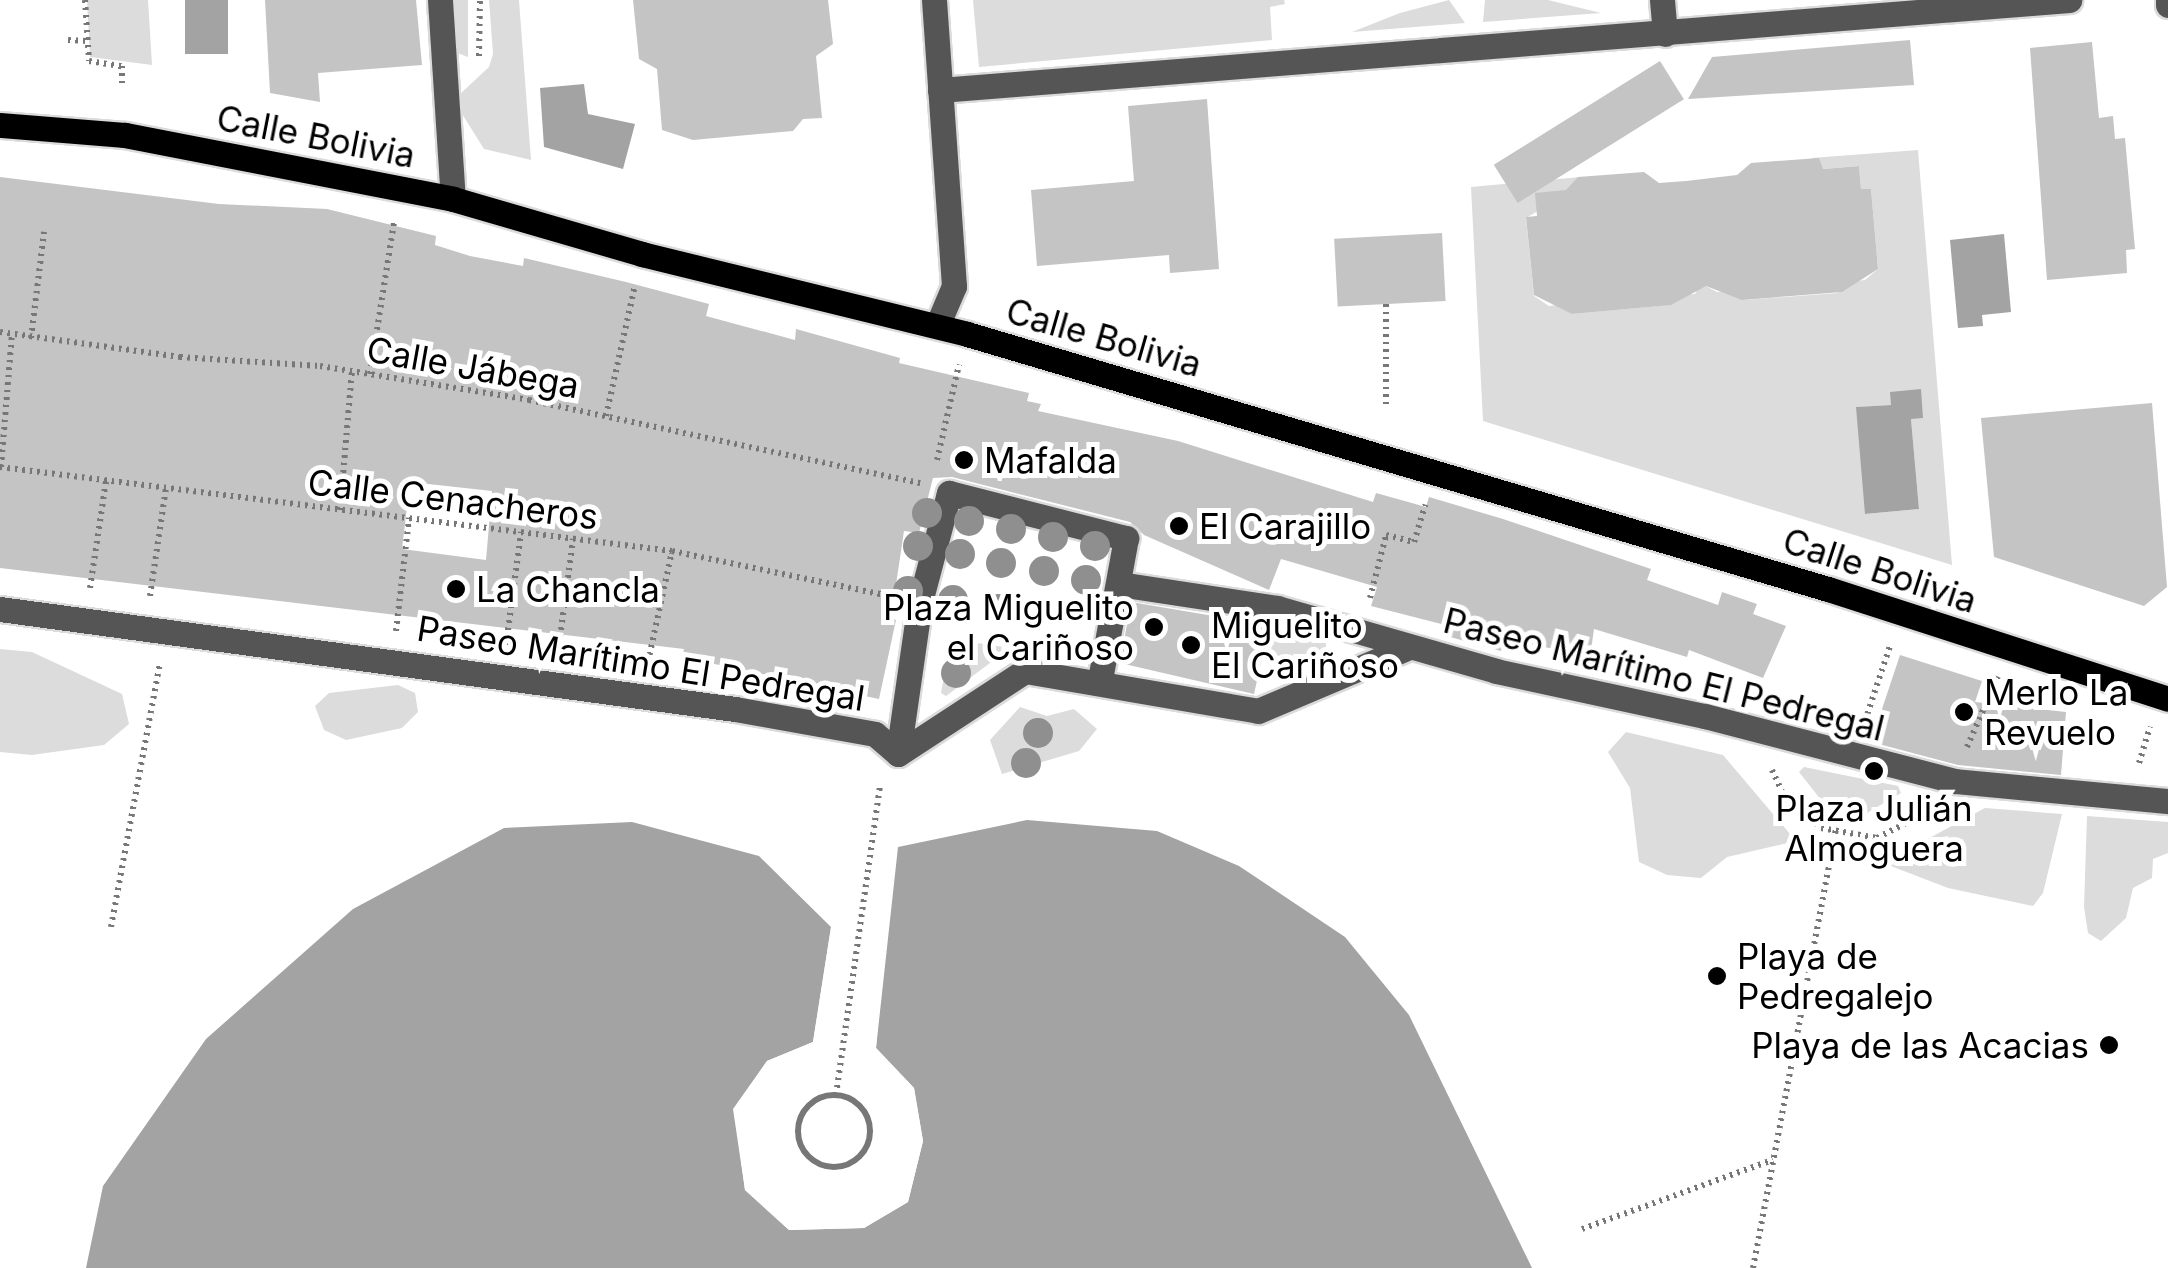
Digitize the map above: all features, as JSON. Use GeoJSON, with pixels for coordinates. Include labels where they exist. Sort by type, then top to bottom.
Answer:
{"type":"FeatureCollection","features":[{"type":"Feature","properties":{"kind":"main road","name":"Calle Bolivia"},"geometry":{"type":"LineString","coordinates":[[0,125],[125,135],[453,199],[642,254],[937,326],[1828,588],[2168,699]]}},
{"type":"Feature","properties":{"kind":"street"},"geometry":{"type":"LineString","coordinates":[[440,0],[453,199]]}},
{"type":"Feature","properties":{"kind":"street"},"geometry":{"type":"LineString","coordinates":[[934,0],[954,286],[937,326]]}},
{"type":"Feature","properties":{"kind":"street"},"geometry":{"type":"LineString","coordinates":[[1662,0],[1665,34]]}},
{"type":"Feature","properties":{"kind":"street"},"geometry":{"type":"LineString","coordinates":[[940,90],[2070,0]]}},
{"type":"Feature","properties":{"kind":"street"},"geometry":{"type":"LineString","coordinates":[[891,748],[920,602],[949,493],[1126,538],[1100,680]]}},
{"type":"Feature","properties":{"kind":"street"},"geometry":{"type":"LineString","coordinates":[[1120,584],[1277,608],[1408,648]]}},
{"type":"Feature","properties":{"kind":"street","name":"Paseo Marítimo El Pedregal"},"geometry":{"type":"LineString","coordinates":[[0,609],[641,695],[875,734],[891,748],[1025,670],[1100,680],[1258,712],[1408,648],[1954,781],[2168,801]]}},
{"type":"Feature","properties":{"kind":"path"},"geometry":{"type":"LineString","coordinates":[[86,0],[89,61],[122,66],[122,84]]}},
{"type":"Feature","properties":{"kind":"path"},"geometry":{"type":"LineString","coordinates":[[68,40],[88,41]]}},
{"type":"Feature","properties":{"kind":"path"},"geometry":{"type":"LineString","coordinates":[[370,374],[399,188]]}},
{"type":"Feature","properties":{"kind":"path"},"geometry":{"type":"LineString","coordinates":[[31,338],[44,232]]}},
{"type":"Feature","properties":{"kind":"path"},"geometry":{"type":"LineString","coordinates":[[606,416],[642,254]]}},
{"type":"Feature","properties":{"kind":"path"},"geometry":{"type":"LineString","coordinates":[[1386,303],[1386,404]]}},
{"type":"Feature","properties":{"kind":"path","name":"Calle Jábega"},"geometry":{"type":"LineString","coordinates":[[0,332],[352,371],[606,416],[931,486],[967,334]]}},
{"type":"Feature","properties":{"kind":"path"},"geometry":{"type":"LineString","coordinates":[[0,467],[12,334]]}},
{"type":"Feature","properties":{"kind":"path"},"geometry":{"type":"LineString","coordinates":[[340,510],[352,371]]}},
{"type":"Feature","properties":{"kind":"path","name":"Calle Cenacheros"},"geometry":{"type":"LineString","coordinates":[[0,467],[672,551],[897,598]]}},
{"type":"Feature","properties":{"kind":"path"},"geometry":{"type":"LineString","coordinates":[[86,619],[106,480]]}},
{"type":"Feature","properties":{"kind":"path"},"geometry":{"type":"LineString","coordinates":[[146,627],[166,488]]}},
{"type":"Feature","properties":{"kind":"path"},"geometry":{"type":"LineString","coordinates":[[1360,633],[1386,535],[1414,542],[1429,490]]}},
{"type":"Feature","properties":{"kind":"path"},"geometry":{"type":"LineString","coordinates":[[392,661],[408,518]]}},
{"type":"Feature","properties":{"kind":"path"},"geometry":{"type":"LineString","coordinates":[[502,676],[521,532]]}},
{"type":"Feature","properties":{"kind":"path"},"geometry":{"type":"LineString","coordinates":[[554,684],[573,539]]}},
{"type":"Feature","properties":{"kind":"path"},"geometry":{"type":"LineString","coordinates":[[641,695],[672,551]]}},
{"type":"Feature","properties":{"kind":"path"},"geometry":{"type":"LineString","coordinates":[[1853,756],[1891,642]]}},
{"type":"Feature","properties":{"kind":"path"},"geometry":{"type":"LineString","coordinates":[[111,926],[161,656]]}},
{"type":"Feature","properties":{"kind":"path"},"geometry":{"type":"LineString","coordinates":[[1752,729],[1786,800],[1821,828],[1877,838],[1941,804],[1998,675]]}},
{"type":"Feature","properties":{"kind":"path"},"geometry":{"type":"LineString","coordinates":[[2128,797],[2152,721]]}},
{"type":"Feature","properties":{"kind":"path"},"geometry":{"type":"LineString","coordinates":[[836,1095],[891,748]]}},
{"type":"Feature","properties":{"kind":"path"},"geometry":{"type":"LineString","coordinates":[[1753,1268],[1836,830]]}},
{"type":"Feature","properties":{"kind":"path"},"geometry":{"type":"LineString","coordinates":[[836,1095],[864,1110],[870,1126],[862,1154],[838,1166],[809,1156],[798,1125],[805,1109],[836,1095]]}},
{"type":"Feature","properties":{"kind":"path"},"geometry":{"type":"LineString","coordinates":[[1582,1228],[1773,1160]]}},
{"type":"Feature","properties":{"kind":"shaded area"},"geometry":{"type":"Polygon","coordinates":[[[87,0],[148,0],[152,65],[90,57],[87,0]]]}},
{"type":"Feature","properties":{"kind":"shaded area"},"geometry":{"type":"Polygon","coordinates":[[[185,0],[228,0],[228,54],[185,54],[185,0]]]}},
{"type":"Feature","properties":{"kind":"shaded area"},"geometry":{"type":"Polygon","coordinates":[[[452,0],[468,0],[468,57],[455,52],[452,0]]]}},
{"type":"Feature","properties":{"kind":"shaded area"},"geometry":{"type":"Polygon","coordinates":[[[489,0],[519,0],[531,160],[484,149],[459,109],[460,94],[489,67],[493,54],[489,0]]]}},
{"type":"Feature","properties":{"kind":"shaded area"},"geometry":{"type":"Polygon","coordinates":[[[973,0],[1284,0],[1285,4],[1270,7],[1272,40],[979,67],[973,0]]]}},
{"type":"Feature","properties":{"kind":"shaded area"},"geometry":{"type":"Polygon","coordinates":[[[1449,0],[1465,23],[1352,32],[1400,13],[1449,0]]]}},
{"type":"Feature","properties":{"kind":"shaded area"},"geometry":{"type":"Polygon","coordinates":[[[1485,0],[1548,0],[1601,13],[1483,22],[1485,0]]]}},
{"type":"Feature","properties":{"kind":"shaded area"},"geometry":{"type":"Polygon","coordinates":[[[584,84],[588,114],[635,124],[623,169],[544,147],[540,88],[584,84]]]}},
{"type":"Feature","properties":{"kind":"shaded area"},"geometry":{"type":"Polygon","coordinates":[[[1918,150],[1952,565],[1483,421],[1471,187],[1580,177],[1573,190],[1526,218],[1534,296],[1549,306],[1567,304],[1572,314],[1669,305],[1676,295],[1695,294],[1700,283],[1717,292],[1736,290],[1745,300],[1838,293],[1846,282],[1865,280],[1878,269],[1871,189],[1861,189],[1859,166],[1822,169],[1811,158],[1918,150]],[[1891,405],[1857,407],[1866,514],[1919,509],[1911,419],[1891,405]]]}},
{"type":"Feature","properties":{"kind":"shaded area"},"geometry":{"type":"Polygon","coordinates":[[[2004,234],[2011,312],[1982,315],[1983,326],[1958,328],[1950,240],[2004,234]]]}},
{"type":"Feature","properties":{"kind":"shaded area"},"geometry":{"type":"Polygon","coordinates":[[[1921,389],[1923,418],[1911,419],[1919,509],[1865,514],[1856,407],[1891,405],[1890,392],[1921,389]]]}},
{"type":"Feature","properties":{"kind":"shaded area"},"geometry":{"type":"Polygon","coordinates":[[[1283,626],[1326,640],[1326,650],[1272,673],[1267,668],[1275,630],[1283,626]]]}},
{"type":"Feature","properties":{"kind":"shaded area"},"geometry":{"type":"Polygon","coordinates":[[[951,639],[1010,648],[946,696],[941,693],[951,639]]]}},
{"type":"Feature","properties":{"kind":"shaded area"},"geometry":{"type":"Polygon","coordinates":[[[0,649],[32,652],[122,694],[129,724],[104,745],[32,755],[0,752],[0,649]]]}},
{"type":"Feature","properties":{"kind":"shaded area"},"geometry":{"type":"Polygon","coordinates":[[[398,685],[415,693],[418,712],[402,728],[346,740],[324,730],[315,706],[329,693],[398,685]]]}},
{"type":"Feature","properties":{"kind":"shaded area"},"geometry":{"type":"Polygon","coordinates":[[[1020,707],[1047,716],[1074,709],[1097,729],[1079,751],[1002,774],[990,740],[1020,707]]]}},
{"type":"Feature","properties":{"kind":"shaded area"},"geometry":{"type":"Polygon","coordinates":[[[1626,732],[1723,755],[1796,841],[1727,857],[1701,878],[1667,875],[1639,862],[1630,788],[1608,752],[1626,732]]]}},
{"type":"Feature","properties":{"kind":"shaded area"},"geometry":{"type":"Polygon","coordinates":[[[1804,767],[1898,786],[1901,793],[1867,813],[1825,805],[1799,772],[1804,767]]]}},
{"type":"Feature","properties":{"kind":"shaded area"},"geometry":{"type":"Polygon","coordinates":[[[1985,808],[2062,814],[2043,893],[2033,906],[1948,888],[1883,863],[1985,808]]]}},
{"type":"Feature","properties":{"kind":"shaded area"},"geometry":{"type":"Polygon","coordinates":[[[2087,816],[2168,822],[2168,853],[2153,859],[2152,878],[2133,888],[2126,918],[2101,941],[2088,933],[2084,907],[2087,816]]]}},
{"type":"Feature","properties":{"kind":"shaded area"},"geometry":{"type":"Polygon","coordinates":[[[1027,820],[1157,831],[1239,866],[1345,937],[1409,1015],[1532,1268],[86,1268],[103,1186],[206,1039],[353,909],[504,828],[632,822],[759,856],[831,927],[813,1042],[767,1061],[734,1109],[745,1190],[789,1230],[864,1228],[908,1202],[923,1141],[914,1088],[876,1048],[898,847],[1027,820]]]}},
{"type":"Feature","properties":{"kind":"pier"},"geometry":{"type":"Polygon","coordinates":[[[893,847],[876,1048],[914,1088],[923,1141],[908,1202],[864,1228],[789,1230],[745,1190],[733,1109],[767,1061],[813,1042],[832,921],[817,1044],[770,1065],[739,1110],[750,1187],[791,1225],[863,1223],[904,1198],[917,1141],[909,1091],[871,1048],[893,847]]]}},
{"type":"Feature","properties":{"kind":"building"},"geometry":{"type":"Polygon","coordinates":[[[265,0],[416,0],[422,65],[318,73],[320,102],[270,93],[265,0]]]}},
{"type":"Feature","properties":{"kind":"building"},"geometry":{"type":"Polygon","coordinates":[[[633,0],[828,0],[833,44],[816,56],[822,118],[803,119],[793,131],[693,140],[662,130],[657,69],[639,59],[633,0]]]}},
{"type":"Feature","properties":{"kind":"building"},"geometry":{"type":"Polygon","coordinates":[[[1910,40],[1914,85],[1688,99],[1712,57],[1910,40]]]}},
{"type":"Feature","properties":{"kind":"building"},"geometry":{"type":"Polygon","coordinates":[[[2092,42],[2099,118],[2113,116],[2115,139],[2125,138],[2135,249],[2126,250],[2127,273],[2047,280],[2030,48],[2092,42]]]}},
{"type":"Feature","properties":{"kind":"building"},"geometry":{"type":"Polygon","coordinates":[[[1660,61],[1684,99],[1518,203],[1494,165],[1660,61]]]}},
{"type":"Feature","properties":{"kind":"building"},"geometry":{"type":"Polygon","coordinates":[[[1207,99],[1219,269],[1170,273],[1169,255],[1037,266],[1031,190],[1134,181],[1128,106],[1207,99]]]}},
{"type":"Feature","properties":{"kind":"building"},"geometry":{"type":"Polygon","coordinates":[[[1819,158],[1823,169],[1859,166],[1861,189],[1871,189],[1878,269],[1842,292],[1742,300],[1706,286],[1671,305],[1572,314],[1534,295],[1526,217],[1537,216],[1535,193],[1566,190],[1578,177],[1644,172],[1659,183],[1686,181],[1737,175],[1751,163],[1819,158]]]}},
{"type":"Feature","properties":{"kind":"building"},"geometry":{"type":"Polygon","coordinates":[[[0,177],[219,204],[327,209],[436,236],[435,245],[470,256],[523,266],[524,258],[626,282],[709,304],[706,316],[795,340],[796,329],[900,358],[899,363],[1029,393],[1027,401],[1041,404],[1038,411],[1178,441],[1373,502],[1376,493],[1426,507],[1429,497],[1651,569],[1647,580],[1718,605],[1722,592],[1757,604],[1753,614],[1786,626],[1763,678],[1689,650],[1687,657],[1594,629],[1590,657],[1504,638],[1501,651],[1450,637],[1453,627],[1371,606],[1377,587],[1281,559],[1269,590],[1144,535],[1130,522],[952,477],[933,478],[919,533],[904,531],[891,618],[896,620],[879,699],[682,657],[684,649],[0,568],[0,177]],[[410,482],[402,549],[486,560],[492,491],[410,482]]]}},
{"type":"Feature","properties":{"kind":"building"},"geometry":{"type":"Polygon","coordinates":[[[1442,233],[1446,301],[1338,307],[1334,239],[1442,233]]]}},
{"type":"Feature","properties":{"kind":"building"},"geometry":{"type":"Polygon","coordinates":[[[2152,403],[2167,587],[2144,606],[1994,557],[1981,418],[2152,403]]]}},
{"type":"Feature","properties":{"kind":"building","name":"Miguelito El Cariñoso"},"geometry":{"type":"Polygon","coordinates":[[[1131,602],[1261,624],[1268,631],[1254,694],[1120,663],[1131,602]]]}},
{"type":"Feature","properties":{"kind":"building"},"geometry":{"type":"Polygon","coordinates":[[[1900,655],[1982,681],[1975,702],[2066,712],[2061,775],[1958,765],[1871,742],[1900,655]]]}},
{"type":"Feature","properties":{"kind":"place","name":"Mafalda"},"geometry":{"type":"Point","coordinates":[964,460]}},
{"type":"Feature","properties":{"kind":"place","name":"El Carajillo"},"geometry":{"type":"Point","coordinates":[1179,526]}},
{"type":"Feature","properties":{"kind":"place","name":"La Chancla"},"geometry":{"type":"Point","coordinates":[456,589]}},
{"type":"Feature","properties":{"kind":"place","name":"Plaza Miguelito el Cariñoso"},"geometry":{"type":"Point","coordinates":[1154,627]}},
{"type":"Feature","properties":{"kind":"place","name":"Miguelito El Cariñoso"},"geometry":{"type":"Point","coordinates":[1191,645]}},
{"type":"Feature","properties":{"kind":"place","name":"Merlo La Revuelo"},"geometry":{"type":"Point","coordinates":[1964,712]}},
{"type":"Feature","properties":{"kind":"place","name":"Plaza Julián Almoguera"},"geometry":{"type":"Point","coordinates":[1874,771]}},
{"type":"Feature","properties":{"kind":"place","name":"Playa de Pedregalejo"},"geometry":{"type":"Point","coordinates":[1717,976]}},
{"type":"Feature","properties":{"kind":"place","name":"Playa de las Acacias"},"geometry":{"type":"Point","coordinates":[2109,1045]}}]}
